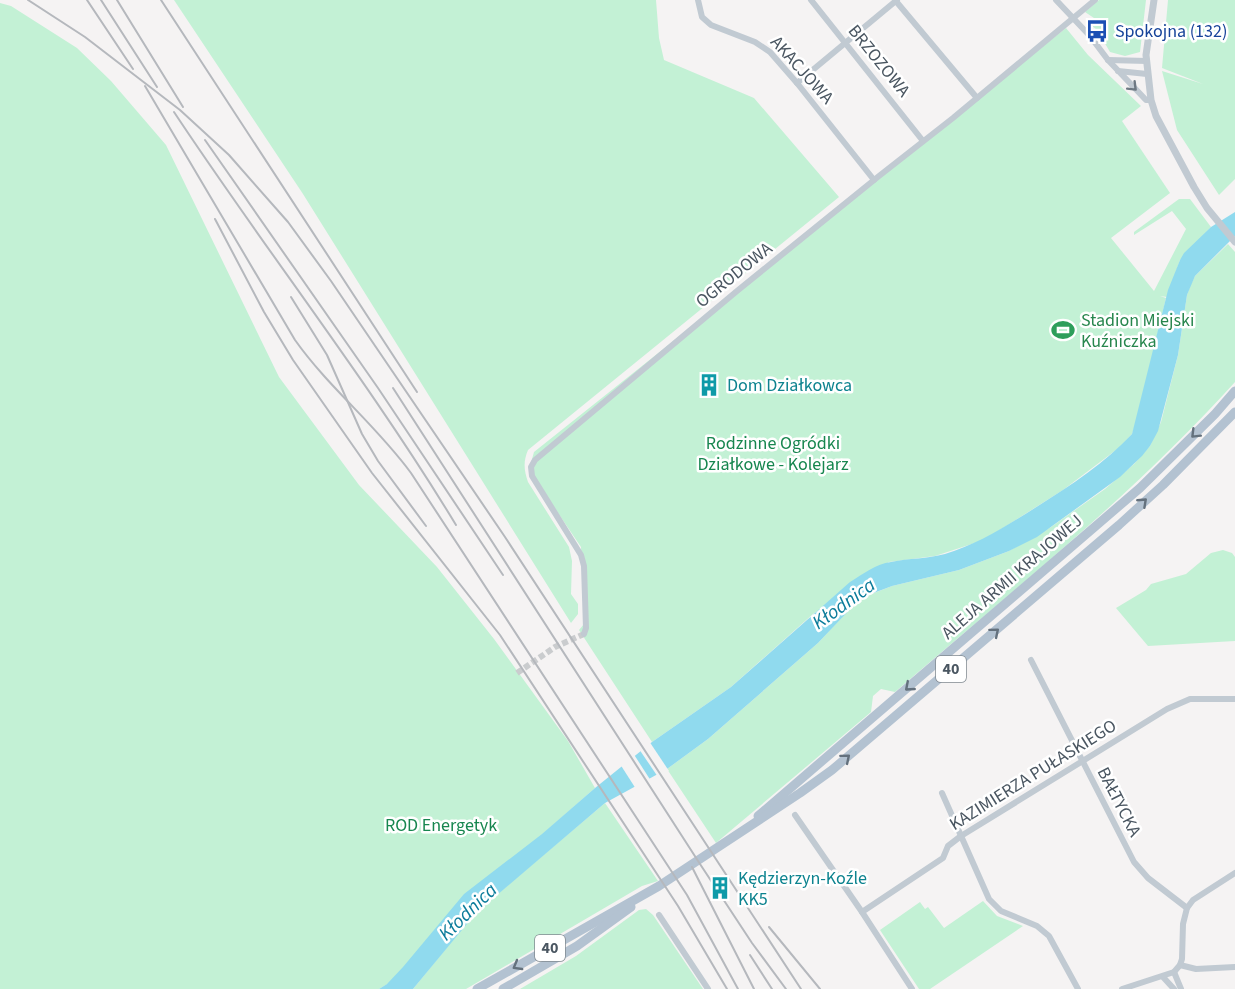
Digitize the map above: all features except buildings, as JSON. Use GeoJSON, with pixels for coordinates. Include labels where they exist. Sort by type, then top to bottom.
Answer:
{"type":"FeatureCollection","features":[{"type":"Feature","properties":{"kind":"main road","name":"ALEJA ARMII KRAJOWEJ"},"geometry":{"type":"LineString","coordinates":[[719,848],[916,682],[1140,488],[1215,414],[1235,391]]}},
{"type":"Feature","properties":{"kind":"main road","name":"ALEJA ARMII KRAJOWEJ"},"geometry":{"type":"LineString","coordinates":[[477,989],[659,886],[719,848],[832,770],[1119,525],[1235,412]]}},
{"type":"Feature","properties":{"kind":"main road","name":"ALEJA ARMII KRAJOWEJ"},"geometry":{"type":"LineString","coordinates":[[503,989],[577,946],[659,886]]}},
{"type":"Feature","properties":{"kind":"street","name":"AKACJOWA"},"geometry":{"type":"LineString","coordinates":[[698,0],[702,17],[711,25],[755,42],[770,52],[797,82],[874,180]]}},
{"type":"Feature","properties":{"kind":"street","name":"BRZOZOWA"},"geometry":{"type":"LineString","coordinates":[[811,0],[923,141]]}},
{"type":"Feature","properties":{"kind":"street"},"geometry":{"type":"LineString","coordinates":[[797,82],[896,0],[977,98]]}},
{"type":"Feature","properties":{"kind":"street"},"geometry":{"type":"LineString","coordinates":[[1056,0],[1090,36],[1117,71],[1146,100],[1150,100]]}},
{"type":"Feature","properties":{"kind":"street","name":"OGRODOWA"},"geometry":{"type":"LineString","coordinates":[[585,631],[584,566],[581,555],[532,476],[531,467],[535,460],[1095,0]]}},
{"type":"Feature","properties":{"kind":"street"},"geometry":{"type":"LineString","coordinates":[[1154,0],[1147,61],[1150,100],[1169,141],[1208,208],[1235,242]]}},
{"type":"Feature","properties":{"kind":"street"},"geometry":{"type":"LineString","coordinates":[[1108,60],[1147,61]]}},
{"type":"Feature","properties":{"kind":"street"},"geometry":{"type":"LineString","coordinates":[[1117,71],[1147,74]]}},
{"type":"Feature","properties":{"kind":"street","name":"BAŁTYCKA"},"geometry":{"type":"LineString","coordinates":[[1030,660],[1134,862],[1148,878],[1186,908]]}},
{"type":"Feature","properties":{"kind":"street","name":"KAZIMIERZA PUŁASKIEGO"},"geometry":{"type":"LineString","coordinates":[[862,912],[943,858],[948,846],[961,836],[1167,709],[1183,701],[1197,698],[1235,699]]}},
{"type":"Feature","properties":{"kind":"street"},"geometry":{"type":"LineString","coordinates":[[942,793],[989,899],[1001,911],[1037,927],[1049,936],[1078,989]]}},
{"type":"Feature","properties":{"kind":"street"},"geometry":{"type":"LineString","coordinates":[[795,815],[912,989]]}},
{"type":"Feature","properties":{"kind":"street"},"geometry":{"type":"LineString","coordinates":[[1122,989],[1163,977],[1180,966],[1186,908],[1193,900],[1235,873]]}},
{"type":"Feature","properties":{"kind":"street"},"geometry":{"type":"LineString","coordinates":[[659,915],[708,989]]}},
{"type":"Feature","properties":{"kind":"street"},"geometry":{"type":"LineString","coordinates":[[1180,966],[1196,969],[1235,966]]}},
{"type":"Feature","properties":{"kind":"street"},"geometry":{"type":"LineString","coordinates":[[1174,972],[1181,989]]}},
{"type":"Feature","properties":{"kind":"street"},"geometry":{"type":"LineString","coordinates":[[1163,977],[1174,989]]}},
{"type":"Feature","properties":{"kind":"green space"},"geometry":{"type":"Polygon","coordinates":[[[174,0],[656,0],[659,38],[664,60],[754,98],[839,197],[528,450],[525,466],[528,482],[569,547],[572,561],[571,594],[578,604],[578,614],[571,623],[303,194],[174,0]]]}},
{"type":"Feature","properties":{"kind":"green space"},"geometry":{"type":"Polygon","coordinates":[[[1099,0],[1146,0],[1140,52],[1125,56],[1110,52],[1097,30],[1090,24],[1094,18],[1085,12],[1099,0]]]}},
{"type":"Feature","properties":{"kind":"green space"},"geometry":{"type":"Polygon","coordinates":[[[1168,0],[1235,0],[1235,179],[1219,195],[1177,130],[1162,71],[1203,84],[1162,68],[1168,0]]]}},
{"type":"Feature","properties":{"kind":"green space","name":"ROD Energetyk"},"geometry":{"type":"Polygon","coordinates":[[[0,3],[11,6],[77,48],[111,81],[166,145],[279,377],[359,485],[437,567],[494,639],[568,741],[595,788],[511,862],[399,977],[379,989],[0,989],[0,3]]]}},
{"type":"Feature","properties":{"kind":"green space","name":"Rodzinne Ogródki Działkowe - Kolejarz"},"geometry":{"type":"Polygon","coordinates":[[[1066,28],[1088,55],[1141,106],[1122,121],[1170,193],[1111,238],[1154,291],[1186,229],[1172,211],[1134,235],[1134,232],[1179,199],[1190,199],[1211,227],[1180,260],[1167,297],[1160,296],[1166,298],[1132,434],[1120,447],[1063,490],[978,542],[935,556],[889,562],[813,614],[731,687],[652,742],[579,630],[584,624],[581,547],[529,470],[534,452],[1066,28]]]}},
{"type":"Feature","properties":{"kind":"green space"},"geometry":{"type":"Polygon","coordinates":[[[1228,244],[1235,252],[1235,382],[1196,424],[1113,504],[895,692],[881,689],[873,696],[871,712],[716,843],[667,769],[708,739],[818,643],[864,597],[892,586],[959,570],[1009,551],[1051,527],[1105,489],[1134,464],[1150,446],[1161,422],[1178,355],[1187,295],[1191,284],[1195,276],[1228,244]]]}},
{"type":"Feature","properties":{"kind":"green space"},"geometry":{"type":"Polygon","coordinates":[[[1223,550],[1232,553],[1235,557],[1235,641],[1148,646],[1116,608],[1146,590],[1151,584],[1186,574],[1211,553],[1223,550]]]}},
{"type":"Feature","properties":{"kind":"green space"},"geometry":{"type":"Polygon","coordinates":[[[605,803],[658,881],[642,886],[466,989],[413,989],[475,913],[605,803]]]}},
{"type":"Feature","properties":{"kind":"green space"},"geometry":{"type":"Polygon","coordinates":[[[983,901],[997,916],[1023,926],[930,989],[919,989],[880,930],[920,902],[925,909],[928,907],[944,928],[983,901]]]}},
{"type":"Feature","properties":{"kind":"green space"},"geometry":{"type":"Polygon","coordinates":[[[646,909],[653,915],[703,989],[520,989],[576,956],[639,910],[646,909]]]}},
{"type":"Feature","properties":{"kind":"water","name":"Kłodnica"},"geometry":{"type":"Polygon","coordinates":[[[1235,212],[1235,236],[1195,276],[1187,295],[1178,355],[1158,431],[1142,456],[1120,477],[1037,537],[1009,551],[959,570],[892,586],[857,602],[818,643],[708,739],[667,769],[605,803],[476,913],[413,989],[379,989],[403,967],[464,894],[542,834],[652,742],[731,687],[850,582],[885,563],[945,554],[981,539],[1016,520],[1075,482],[1122,445],[1132,434],[1168,290],[1180,260],[1184,253],[1211,227],[1235,212]]]}},
{"type":"Feature","properties":{"kind":"pier"},"geometry":{"type":"Polygon","coordinates":[[[649,741],[669,771],[658,777],[639,749],[649,741]]]}},
{"type":"Feature","properties":{"kind":"pier"},"geometry":{"type":"Polygon","coordinates":[[[633,753],[651,781],[636,789],[620,764],[633,753]]]}},
{"type":"Feature","properties":{"kind":"tunnel"},"geometry":{"type":"LineString","coordinates":[[517,673],[555,647],[584,634]]}},
{"type":"Feature","properties":{"kind":"railway"},"geometry":{"type":"LineString","coordinates":[[28,0],[85,37],[180,110],[229,155],[288,222],[331,281],[505,537],[801,989]]}},
{"type":"Feature","properties":{"kind":"railway"},"geometry":{"type":"LineString","coordinates":[[87,0],[133,69]]}},
{"type":"Feature","properties":{"kind":"railway"},"geometry":{"type":"LineString","coordinates":[[101,0],[157,87]]}},
{"type":"Feature","properties":{"kind":"railway"},"geometry":{"type":"LineString","coordinates":[[117,0],[183,107]]}},
{"type":"Feature","properties":{"kind":"railway"},"geometry":{"type":"LineString","coordinates":[[161,0],[417,392]]}},
{"type":"Feature","properties":{"kind":"railway"},"geometry":{"type":"LineString","coordinates":[[145,86],[295,340],[308,358],[383,439],[411,473],[687,895],[738,989]]}},
{"type":"Feature","properties":{"kind":"railway"},"geometry":{"type":"LineString","coordinates":[[174,112],[389,420],[456,525]]}},
{"type":"Feature","properties":{"kind":"railway"},"geometry":{"type":"LineString","coordinates":[[205,140],[378,388],[503,575]]}},
{"type":"Feature","properties":{"kind":"railway"},"geometry":{"type":"LineString","coordinates":[[215,219],[264,312],[293,360],[372,473],[500,635],[678,906],[727,989]]}},
{"type":"Feature","properties":{"kind":"railway"},"geometry":{"type":"LineString","coordinates":[[291,297],[327,355],[362,434],[378,461],[426,526]]}},
{"type":"Feature","properties":{"kind":"railway"},"geometry":{"type":"LineString","coordinates":[[393,388],[700,864],[752,943],[786,989]]}},
{"type":"Feature","properties":{"kind":"railway"},"geometry":{"type":"LineString","coordinates":[[692,867],[754,989]]}},
{"type":"Feature","properties":{"kind":"railway"},"geometry":{"type":"LineString","coordinates":[[769,927],[820,989]]}},
{"type":"Feature","properties":{"kind":"railway"},"geometry":{"type":"LineString","coordinates":[[750,955],[772,989]]}},
{"type":"Feature","properties":{"kind":"place","name":"Spokojna (132)"},"geometry":{"type":"Point","coordinates":[1097,31]}},
{"type":"Feature","properties":{"kind":"place","name":"Stadion Miejski Kuźniczka"},"geometry":{"type":"Point","coordinates":[1063,330]}},
{"type":"Feature","properties":{"kind":"place","name":"Dom Działkowca"},"geometry":{"type":"Point","coordinates":[709,385]}},
{"type":"Feature","properties":{"kind":"place","name":"Kędzierzyn-Koźle KK5"},"geometry":{"type":"Point","coordinates":[720,888]}}]}
